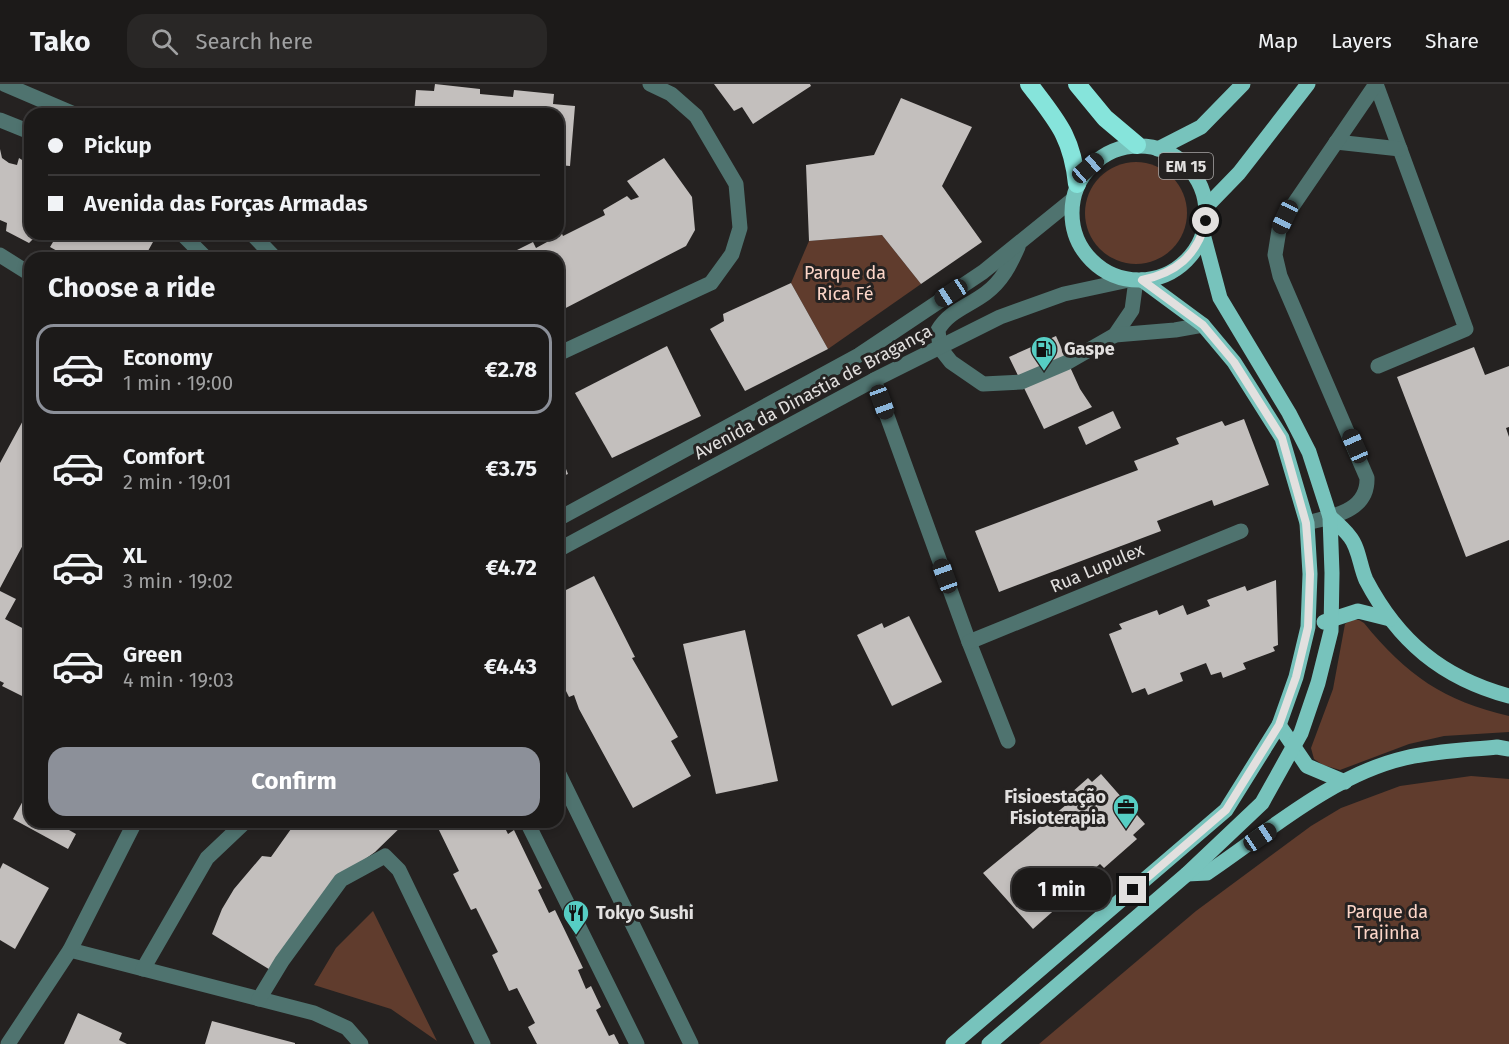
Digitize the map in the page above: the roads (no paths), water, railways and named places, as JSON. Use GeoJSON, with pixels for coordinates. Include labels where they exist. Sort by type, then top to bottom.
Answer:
{"type":"FeatureCollection","features":[{"type":"Feature","properties":{"kind":"highway"},"geometry":{"type":"LineString","coordinates":[[1029,84],[1064,131],[1074,156],[1075,192]]}},
{"type":"Feature","properties":{"kind":"highway"},"geometry":{"type":"LineString","coordinates":[[1077,84],[1105,118],[1137,146]]}},
{"type":"Feature","properties":{"kind":"main road"},"geometry":{"type":"LineString","coordinates":[[1158,148],[1201,127],[1243,84]]}},
{"type":"Feature","properties":{"kind":"main road"},"geometry":{"type":"LineString","coordinates":[[1206,207],[1239,173],[1308,84]]}},
{"type":"Feature","properties":{"kind":"main road","name":"EM 15"},"geometry":{"type":"LineString","coordinates":[[1075,192],[1088,168],[1102,156],[1118,148],[1137,146],[1158,148],[1176,157],[1191,171],[1201,188],[1206,207],[1203,234],[1194,252],[1179,267],[1161,276],[1136,280]]}},
{"type":"Feature","properties":{"kind":"main road"},"geometry":{"type":"LineString","coordinates":[[953,1044],[1226,810],[1279,725],[1296,677],[1308,627],[1310,574],[1306,523],[1282,438],[1234,362],[1203,325],[1136,280],[1108,273],[1090,261],[1078,243],[1071,222],[1075,192]]}},
{"type":"Feature","properties":{"kind":"main road","name":"EM 15"},"geometry":{"type":"LineString","coordinates":[[989,1044],[1187,874],[1262,803],[1301,733],[1318,683],[1331,620],[1330,517],[1309,452],[1220,298],[1203,234]]}},
{"type":"Feature","properties":{"kind":"main road"},"geometry":{"type":"LineString","coordinates":[[1330,517],[1351,538],[1365,578],[1390,619],[1419,652],[1454,675],[1509,696]]}},
{"type":"Feature","properties":{"kind":"main road"},"geometry":{"type":"LineString","coordinates":[[1308,627],[1358,611],[1390,619]]}},
{"type":"Feature","properties":{"kind":"main road"},"geometry":{"type":"LineString","coordinates":[[1279,725],[1307,765],[1346,782]]}},
{"type":"Feature","properties":{"kind":"main road"},"geometry":{"type":"LineString","coordinates":[[1187,874],[1207,873],[1314,801],[1362,773],[1405,758],[1505,747]]}},
{"type":"Feature","properties":{"kind":"street"},"geometry":{"type":"LineString","coordinates":[[4,84],[61,108]]}},
{"type":"Feature","properties":{"kind":"street"},"geometry":{"type":"LineString","coordinates":[[564,351],[711,283],[732,254],[740,228],[736,184],[696,116],[671,94],[650,84]]}},
{"type":"Feature","properties":{"kind":"street"},"geometry":{"type":"LineString","coordinates":[[1306,523],[1330,517],[1360,503],[1365,497],[1367,478],[1280,276],[1275,255],[1279,230],[1285,217],[1376,84]]}},
{"type":"Feature","properties":{"kind":"street"},"geometry":{"type":"LineString","coordinates":[[1376,84],[1466,329],[1378,366]]}},
{"type":"Feature","properties":{"kind":"street"},"geometry":{"type":"LineString","coordinates":[[0,120],[24,130]]}},
{"type":"Feature","properties":{"kind":"street"},"geometry":{"type":"LineString","coordinates":[[1336,142],[1400,148]]}},
{"type":"Feature","properties":{"kind":"street","name":"Avenida da Dinastia de Bragança"},"geometry":{"type":"LineString","coordinates":[[564,516],[859,356],[1020,245],[1075,192]]}},
{"type":"Feature","properties":{"kind":"street"},"geometry":{"type":"LineString","coordinates":[[188,240],[200,252]]}},
{"type":"Feature","properties":{"kind":"street"},"geometry":{"type":"LineString","coordinates":[[258,240],[269,252]]}},
{"type":"Feature","properties":{"kind":"street"},"geometry":{"type":"LineString","coordinates":[[1020,245],[1001,278],[986,294],[943,321],[938,330],[940,348],[951,362],[983,384],[1021,382],[1068,362],[1114,335],[1132,310],[1136,280]]}},
{"type":"Feature","properties":{"kind":"street"},"geometry":{"type":"LineString","coordinates":[[0,255],[24,270]]}},
{"type":"Feature","properties":{"kind":"street","name":"Avenida da Dinastia de Bragança"},"geometry":{"type":"LineString","coordinates":[[564,547],[874,380],[1000,317],[1054,298],[1136,280]]}},
{"type":"Feature","properties":{"kind":"street"},"geometry":{"type":"LineString","coordinates":[[1114,335],[1175,330],[1203,325]]}},
{"type":"Feature","properties":{"kind":"street"},"geometry":{"type":"LineString","coordinates":[[874,380],[969,642],[1008,741]]}},
{"type":"Feature","properties":{"kind":"street","name":"Rua Lupulex"},"geometry":{"type":"LineString","coordinates":[[969,642],[1241,531]]}},
{"type":"Feature","properties":{"kind":"street"},"geometry":{"type":"LineString","coordinates":[[564,784],[691,1044]]}},
{"type":"Feature","properties":{"kind":"street"},"geometry":{"type":"LineString","coordinates":[[8,1044],[70,950],[132,828]]}},
{"type":"Feature","properties":{"kind":"street"},"geometry":{"type":"LineString","coordinates":[[143,969],[207,858],[239,828]]}},
{"type":"Feature","properties":{"kind":"street"},"geometry":{"type":"LineString","coordinates":[[530,828],[637,1044]]}},
{"type":"Feature","properties":{"kind":"street"},"geometry":{"type":"LineString","coordinates":[[259,999],[282,961],[341,880],[385,856],[399,870],[483,1044]]}},
{"type":"Feature","properties":{"kind":"street"},"geometry":{"type":"LineString","coordinates":[[70,950],[314,1013],[347,1028],[361,1044]]}},
{"type":"Feature","properties":{"kind":"place","name":"Gaspe"},"geometry":{"type":"Point","coordinates":[1044,372]}},
{"type":"Feature","properties":{"kind":"place","name":"Fisioestação Fisioterapia"},"geometry":{"type":"Point","coordinates":[1126,830]}},
{"type":"Feature","properties":{"kind":"place","name":"Tokyo Sushi"},"geometry":{"type":"Point","coordinates":[576,936]}},
{"type":"Feature","properties":{"kind":"park label","name":"Parque da Rica Fé"},"geometry":{"type":"Point","coordinates":[845,283]}},
{"type":"Feature","properties":{"kind":"park label","name":"Parque da Trajinha"},"geometry":{"type":"Point","coordinates":[1387,922]}}]}
